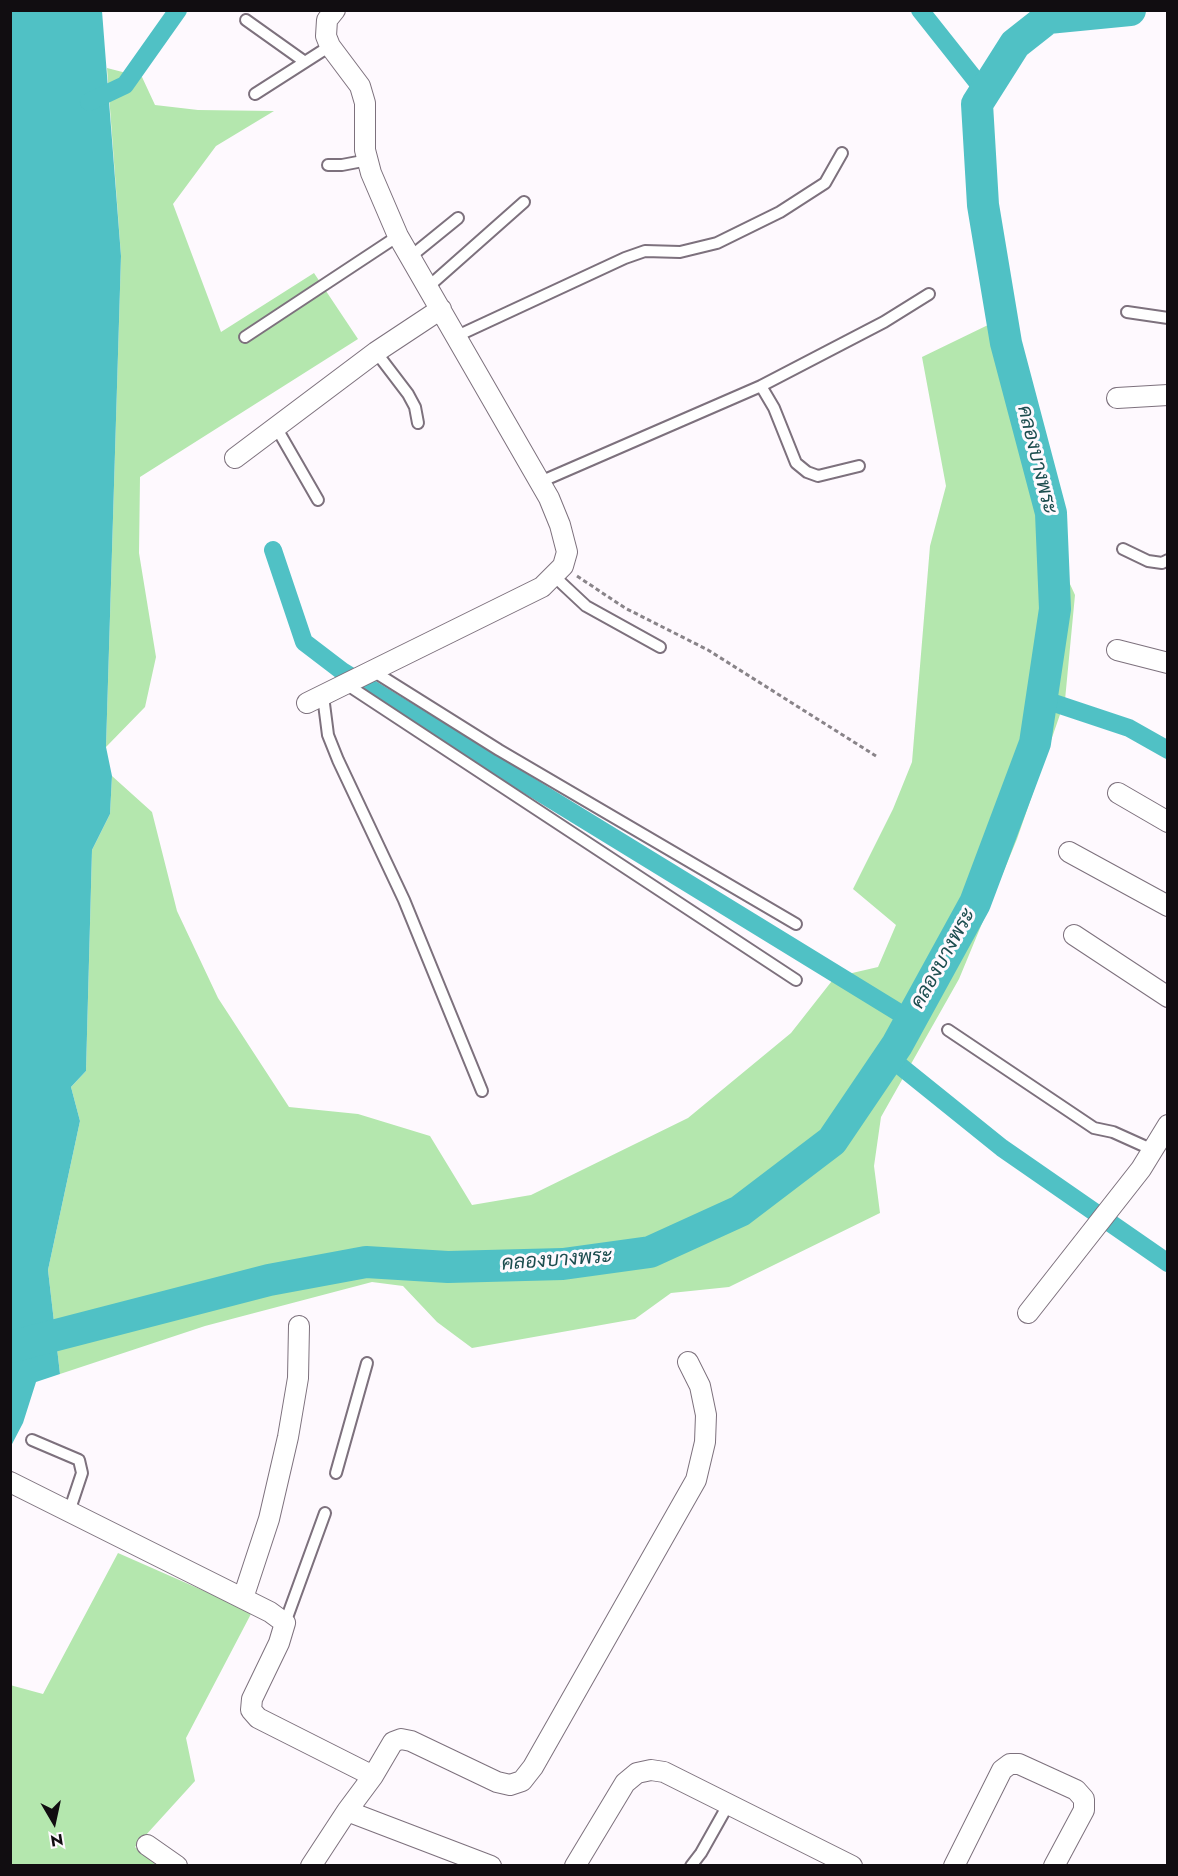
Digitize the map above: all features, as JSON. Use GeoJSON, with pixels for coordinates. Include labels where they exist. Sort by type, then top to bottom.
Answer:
{"type":"FeatureCollection","features":[{"type":"Feature","properties":{"kind":"street"},"geometry":{"type":"LineString","coordinates":[[315,699],[542,587],[559,571],[567,552],[560,525],[540,482],[398,236],[368,160],[363,94],[360,86],[330,46],[326,36],[327,20],[335,10]]}},
{"type":"Feature","properties":{"kind":"street"},"geometry":{"type":"LineString","coordinates":[[235,458],[376,352],[441,309]]}},
{"type":"Feature","properties":{"kind":"street"},"geometry":{"type":"LineString","coordinates":[[1117,398],[1167,396]]}},
{"type":"Feature","properties":{"kind":"street"},"geometry":{"type":"LineString","coordinates":[[1117,650],[1167,663]]}},
{"type":"Feature","properties":{"kind":"street"},"geometry":{"type":"LineString","coordinates":[[1118,793],[1167,822]]}},
{"type":"Feature","properties":{"kind":"street"},"geometry":{"type":"LineString","coordinates":[[1069,852],[1167,906]]}},
{"type":"Feature","properties":{"kind":"street"},"geometry":{"type":"LineString","coordinates":[[1074,935],[1167,997]]}},
{"type":"Feature","properties":{"kind":"street"},"geometry":{"type":"LineString","coordinates":[[1028,1313],[1153,1150],[1167,1125]]}},
{"type":"Feature","properties":{"kind":"street"},"geometry":{"type":"LineString","coordinates":[[243,1598],[269,1519],[288,1437],[298,1378],[299,1326]]}},
{"type":"Feature","properties":{"kind":"street"},"geometry":{"type":"LineString","coordinates":[[311,1866],[373,1776],[393,1742],[400,1739],[411,1741],[497,1782],[510,1785],[522,1781],[533,1767],[696,1480],[705,1442],[706,1414],[700,1386],[688,1362]]}},
{"type":"Feature","properties":{"kind":"street"},"geometry":{"type":"LineString","coordinates":[[10,1482],[243,1598],[285,1623],[279,1643],[252,1700],[251,1710],[258,1718],[373,1776]]}},
{"type":"Feature","properties":{"kind":"street"},"geometry":{"type":"LineString","coordinates":[[954,1866],[1002,1770],[1010,1764],[1019,1764],[1076,1790],[1084,1798],[1084,1810],[1054,1866]]}},
{"type":"Feature","properties":{"kind":"street"},"geometry":{"type":"LineString","coordinates":[[575,1866],[625,1784],[637,1773],[651,1770],[664,1772],[852,1866]]}},
{"type":"Feature","properties":{"kind":"street"},"geometry":{"type":"LineString","coordinates":[[347,1811],[491,1866]]}},
{"type":"Feature","properties":{"kind":"street"},"geometry":{"type":"LineString","coordinates":[[147,1845],[177,1866]]}},
{"type":"Feature","properties":{"kind":"lane"},"geometry":{"type":"LineString","coordinates":[[246,20],[305,62]]}},
{"type":"Feature","properties":{"kind":"lane"},"geometry":{"type":"LineString","coordinates":[[255,94],[330,46]]}},
{"type":"Feature","properties":{"kind":"lane"},"geometry":{"type":"LineString","coordinates":[[457,336],[625,258],[645,251],[680,252],[717,243],[780,212],[825,183],[842,153]]}},
{"type":"Feature","properties":{"kind":"lane"},"geometry":{"type":"LineString","coordinates":[[328,165],[368,160]]}},
{"type":"Feature","properties":{"kind":"lane"},"geometry":{"type":"LineString","coordinates":[[428,287],[524,202]]}},
{"type":"Feature","properties":{"kind":"lane"},"geometry":{"type":"LineString","coordinates":[[410,257],[458,218]]}},
{"type":"Feature","properties":{"kind":"lane"},"geometry":{"type":"LineString","coordinates":[[245,337],[398,236]]}},
{"type":"Feature","properties":{"kind":"lane"},"geometry":{"type":"LineString","coordinates":[[540,482],[761,386],[884,322],[929,294]]}},
{"type":"Feature","properties":{"kind":"lane"},"geometry":{"type":"LineString","coordinates":[[1127,312],[1167,318]]}},
{"type":"Feature","properties":{"kind":"lane"},"geometry":{"type":"LineString","coordinates":[[376,352],[408,394],[415,407],[418,423]]}},
{"type":"Feature","properties":{"kind":"lane"},"geometry":{"type":"LineString","coordinates":[[761,386],[774,408],[796,463],[807,472],[818,477],[859,466]]}},
{"type":"Feature","properties":{"kind":"lane"},"geometry":{"type":"LineString","coordinates":[[276,428],[318,500]]}},
{"type":"Feature","properties":{"kind":"lane"},"geometry":{"type":"LineString","coordinates":[[1124,549],[1148,561],[1162,563],[1167,560]]}},
{"type":"Feature","properties":{"kind":"lane"},"geometry":{"type":"LineString","coordinates":[[559,571],[585,606],[660,647]]}},
{"type":"Feature","properties":{"kind":"lane"},"geometry":{"type":"LineString","coordinates":[[374,671],[499,750],[796,924]]}},
{"type":"Feature","properties":{"kind":"lane"},"geometry":{"type":"LineString","coordinates":[[346,684],[795,980]]}},
{"type":"Feature","properties":{"kind":"lane"},"geometry":{"type":"LineString","coordinates":[[315,699],[334,752],[404,900],[482,1091]]}},
{"type":"Feature","properties":{"kind":"lane"},"geometry":{"type":"LineString","coordinates":[[948,1030],[1094,1128],[1113,1132],[1153,1150]]}},
{"type":"Feature","properties":{"kind":"lane"},"geometry":{"type":"LineString","coordinates":[[336,1473],[367,1363]]}},
{"type":"Feature","properties":{"kind":"lane"},"geometry":{"type":"LineString","coordinates":[[32,1440],[79,1460],[82,1473],[69,1512]]}},
{"type":"Feature","properties":{"kind":"lane"},"geometry":{"type":"LineString","coordinates":[[285,1623],[325,1513]]}},
{"type":"Feature","properties":{"kind":"lane"},"geometry":{"type":"LineString","coordinates":[[691,1866],[701,1853],[728,1805]]}},
{"type":"Feature","properties":{"kind":"path"},"geometry":{"type":"LineString","coordinates":[[559,571],[708,650],[876,756]]}},
{"type":"Feature","properties":{"kind":"green space"},"geometry":{"type":"Polygon","coordinates":[[[107,68],[142,77],[155,105],[198,110],[274,111],[216,146],[173,204],[221,332],[314,273],[358,339],[140,477],[139,553],[156,657],[145,707],[106,747],[121,256],[107,68]]]}},
{"type":"Feature","properties":{"kind":"green space"},"geometry":{"type":"Polygon","coordinates":[[[988,325],[1018,422],[1043,525],[1075,595],[1065,700],[1017,839],[959,979],[881,1117],[874,1166],[880,1213],[729,1287],[671,1293],[635,1319],[472,1348],[437,1322],[403,1286],[372,1282],[205,1326],[60,1374],[48,1270],[80,1121],[71,1087],[86,1071],[92,850],[110,814],[112,776],[152,812],[177,911],[218,998],[289,1107],[358,1114],[430,1136],[472,1205],[531,1195],[688,1118],[791,1033],[835,977],[878,967],[896,925],[853,889],[893,809],[912,762],[930,546],[946,486],[922,357],[988,325]]]}},
{"type":"Feature","properties":{"kind":"green space"},"geometry":{"type":"Polygon","coordinates":[[[118,1553],[252,1612],[186,1738],[195,1781],[135,1847],[156,1865],[11,1865],[10,1685],[43,1694],[118,1553]]]}},
{"type":"Feature","properties":{"kind":"water"},"geometry":{"type":"Polygon","coordinates":[[[11,10],[102,11],[121,256],[106,747],[112,776],[110,814],[92,850],[86,1071],[71,1087],[80,1121],[48,1270],[60,1374],[36,1382],[23,1423],[11,1446],[11,10]]]}},
{"type":"Feature","properties":{"kind":"waterway"},"geometry":{"type":"LineString","coordinates":[[89,102],[125,85],[178,10]]}},
{"type":"Feature","properties":{"kind":"waterway"},"geometry":{"type":"LineString","coordinates":[[920,10],[985,92]]}},
{"type":"Feature","properties":{"kind":"waterway","name":"คลองบางพระ"},"geometry":{"type":"LineString","coordinates":[[10,1347],[269,1280],[366,1262],[448,1267],[563,1264],[650,1252],[740,1211],[832,1141],[897,1045],[975,903],[1035,743],[1055,609],[1051,513],[1006,343],[983,205],[977,104],[1015,44],[1048,18],[1130,10]]}},
{"type":"Feature","properties":{"kind":"waterway"},"geometry":{"type":"LineString","coordinates":[[273,550],[304,642],[342,671],[911,1020]]}},
{"type":"Feature","properties":{"kind":"waterway"},"geometry":{"type":"LineString","coordinates":[[1042,699],[1129,728],[1168,750]]}},
{"type":"Feature","properties":{"kind":"waterway"},"geometry":{"type":"LineString","coordinates":[[889,1057],[1002,1148],[1168,1263]]}}]}
